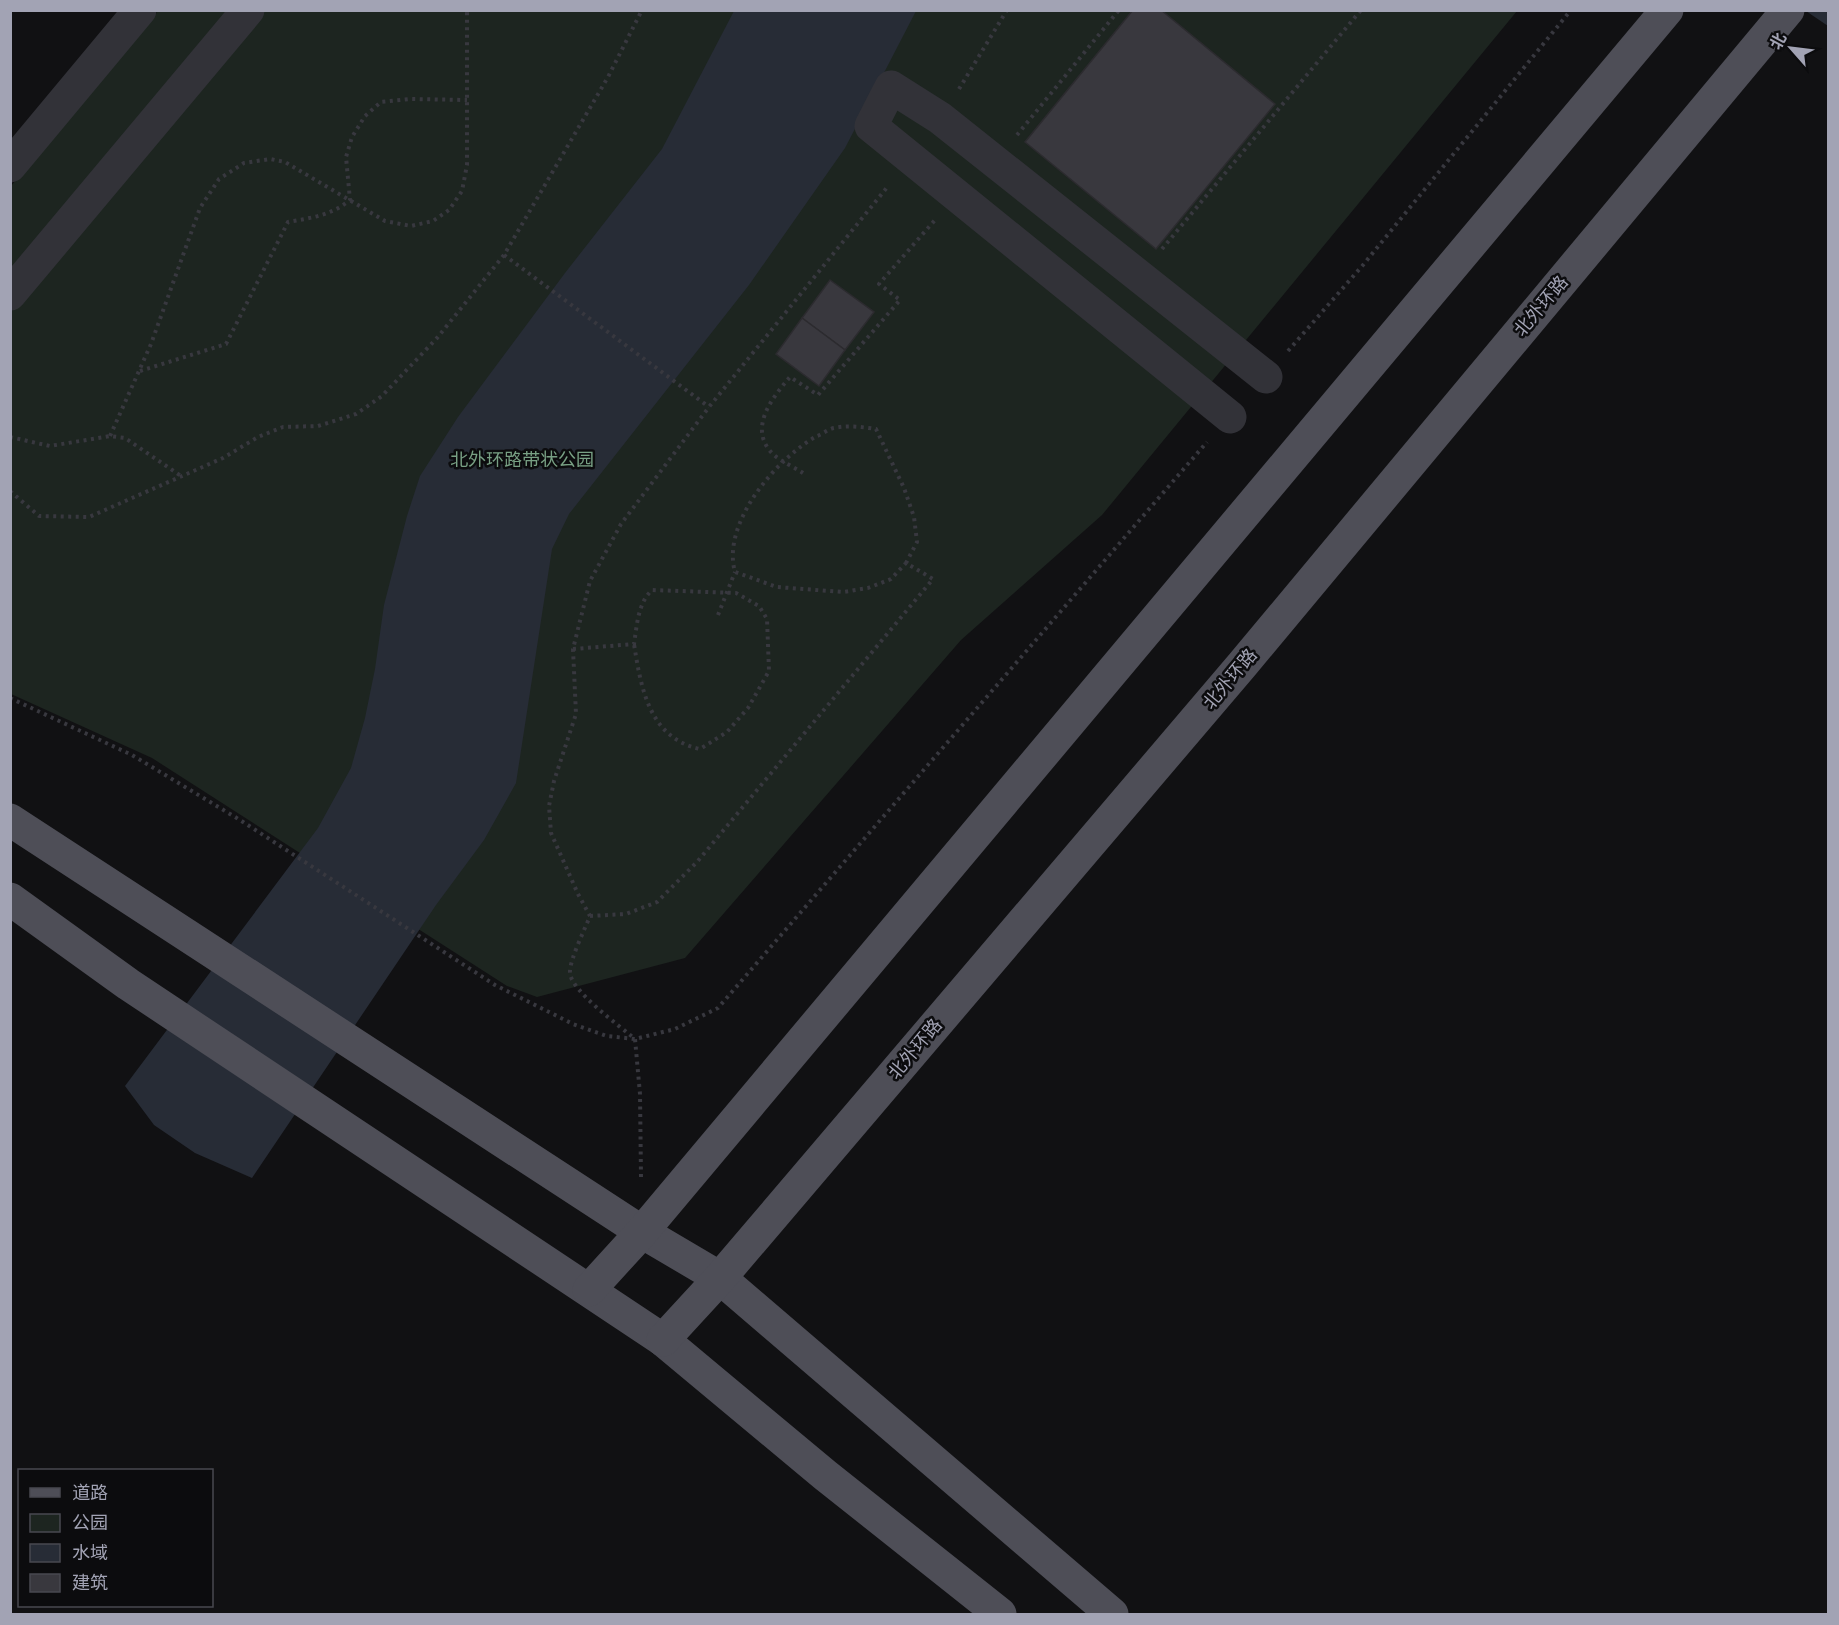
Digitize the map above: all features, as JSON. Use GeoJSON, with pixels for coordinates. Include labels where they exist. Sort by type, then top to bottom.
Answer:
{"type":"FeatureCollection","features":[{"type":"Feature","properties":{"kind":"main road"},"geometry":{"type":"LineString","coordinates":[[589,1290],[642,1232],[1667,10]]}},
{"type":"Feature","properties":{"kind":"main road","name":"北外环路"},"geometry":{"type":"LineString","coordinates":[[663,1340],[720,1278],[1234,674],[1788,10]]}},
{"type":"Feature","properties":{"kind":"main road"},"geometry":{"type":"LineString","coordinates":[[10,820],[642,1232],[720,1278],[1112,1614]]}},
{"type":"Feature","properties":{"kind":"main road"},"geometry":{"type":"LineString","coordinates":[[10,899],[128,984],[663,1340],[825,1475],[1000,1614]]}},
{"type":"Feature","properties":{"kind":"street"},"geometry":{"type":"LineString","coordinates":[[10,166],[140,10]]}},
{"type":"Feature","properties":{"kind":"street"},"geometry":{"type":"LineString","coordinates":[[10,294],[248,10]]}},
{"type":"Feature","properties":{"kind":"street"},"geometry":{"type":"LineString","coordinates":[[1230,417],[871,126],[891,87],[940,118],[1266,377]]}},
{"type":"Feature","properties":{"kind":"path"},"geometry":{"type":"LineString","coordinates":[[110,436],[151,344],[200,208],[219,179],[244,163],[270,159],[285,162],[385,221],[411,226],[433,221],[449,210],[462,190],[467,165],[467,10]]}},
{"type":"Feature","properties":{"kind":"path"},"geometry":{"type":"LineString","coordinates":[[10,491],[39,516],[89,517],[223,458],[258,437],[283,427],[318,426],[356,414],[382,396],[437,338],[504,255],[608,77],[642,10]]}},
{"type":"Feature","properties":{"kind":"path"},"geometry":{"type":"LineString","coordinates":[[940,118],[951,104],[1007,10]]}},
{"type":"Feature","properties":{"kind":"path"},"geometry":{"type":"LineString","coordinates":[[993,160],[1119,10]]}},
{"type":"Feature","properties":{"kind":"path"},"geometry":{"type":"LineString","coordinates":[[1139,276],[1361,10]]}},
{"type":"Feature","properties":{"kind":"path"},"geometry":{"type":"LineString","coordinates":[[1266,377],[1363,265],[1571,10]]}},
{"type":"Feature","properties":{"kind":"path"},"geometry":{"type":"LineString","coordinates":[[350,200],[346,157],[352,137],[365,116],[381,102],[410,99],[467,100]]}},
{"type":"Feature","properties":{"kind":"path"},"geometry":{"type":"LineString","coordinates":[[642,1232],[640,1095],[635,1039],[584,996],[572,982],[570,972],[590,916],[551,833],[549,806],[554,781],[576,714],[573,649],[590,581],[621,524],[709,407],[910,158]]}},
{"type":"Feature","properties":{"kind":"path"},"geometry":{"type":"LineString","coordinates":[[803,473],[774,456],[763,441],[761,425],[777,393],[790,377],[818,395],[900,300],[879,284],[957,196]]}},
{"type":"Feature","properties":{"kind":"path"},"geometry":{"type":"LineString","coordinates":[[139,371],[226,344],[288,222],[323,216],[350,200]]}},
{"type":"Feature","properties":{"kind":"path"},"geometry":{"type":"LineString","coordinates":[[504,255],[709,407]]}},
{"type":"Feature","properties":{"kind":"path"},"geometry":{"type":"LineString","coordinates":[[10,698],[132,755],[188,787],[495,985],[573,1024],[607,1036],[635,1039],[675,1029],[718,1008],[1230,417]]}},
{"type":"Feature","properties":{"kind":"path"},"geometry":{"type":"LineString","coordinates":[[718,615],[735,572],[732,561],[736,534],[746,511],[762,486],[783,461],[807,442],[832,428],[858,426],[876,429],[904,488],[914,517],[917,542],[906,562],[891,579],[868,588],[843,592],[777,587],[735,572]]}},
{"type":"Feature","properties":{"kind":"path"},"geometry":{"type":"LineString","coordinates":[[10,437],[50,446],[110,436],[125,438],[181,476]]}},
{"type":"Feature","properties":{"kind":"path"},"geometry":{"type":"LineString","coordinates":[[590,916],[626,914],[657,902],[697,862],[933,579],[906,562]]}},
{"type":"Feature","properties":{"kind":"path"},"geometry":{"type":"LineString","coordinates":[[652,590],[736,593],[759,606],[767,619],[770,670],[748,708],[727,732],[700,749],[686,746],[668,733],[650,710],[641,685],[634,644],[639,614],[645,596],[652,590]]}},
{"type":"Feature","properties":{"kind":"path"},"geometry":{"type":"LineString","coordinates":[[573,649],[634,644]]}},
{"type":"Feature","properties":{"kind":"green space","name":"北外环路带状公园"},"geometry":{"type":"Polygon","coordinates":[[[158,11],[1517,11],[1102,515],[961,640],[685,958],[537,997],[507,986],[152,758],[11,694],[11,186],[158,11]]]}},
{"type":"Feature","properties":{"kind":"water"},"geometry":{"type":"Polygon","coordinates":[[[734,11],[916,11],[845,148],[749,285],[569,514],[552,549],[516,783],[484,840],[436,905],[252,1178],[195,1153],[154,1125],[125,1086],[318,828],[351,768],[365,718],[375,669],[384,605],[420,476],[458,417],[565,273],[662,149],[734,11]]]}},
{"type":"Feature","properties":{"kind":"water"},"geometry":{"type":"Polygon","coordinates":[[[1806,11],[1828,11],[1828,26],[1806,11]]]}},
{"type":"Feature","properties":{"kind":"building"},"geometry":{"type":"Polygon","coordinates":[[[1133,10],[1161,10],[1275,104],[1156,249],[1025,142],[1133,10]]]}},
{"type":"Feature","properties":{"kind":"building"},"geometry":{"type":"Polygon","coordinates":[[[830,280],[874,312],[845,350],[802,318],[830,280]]]}},
{"type":"Feature","properties":{"kind":"building"},"geometry":{"type":"Polygon","coordinates":[[[802,318],[845,350],[819,386],[776,354],[802,318]]]}}]}
